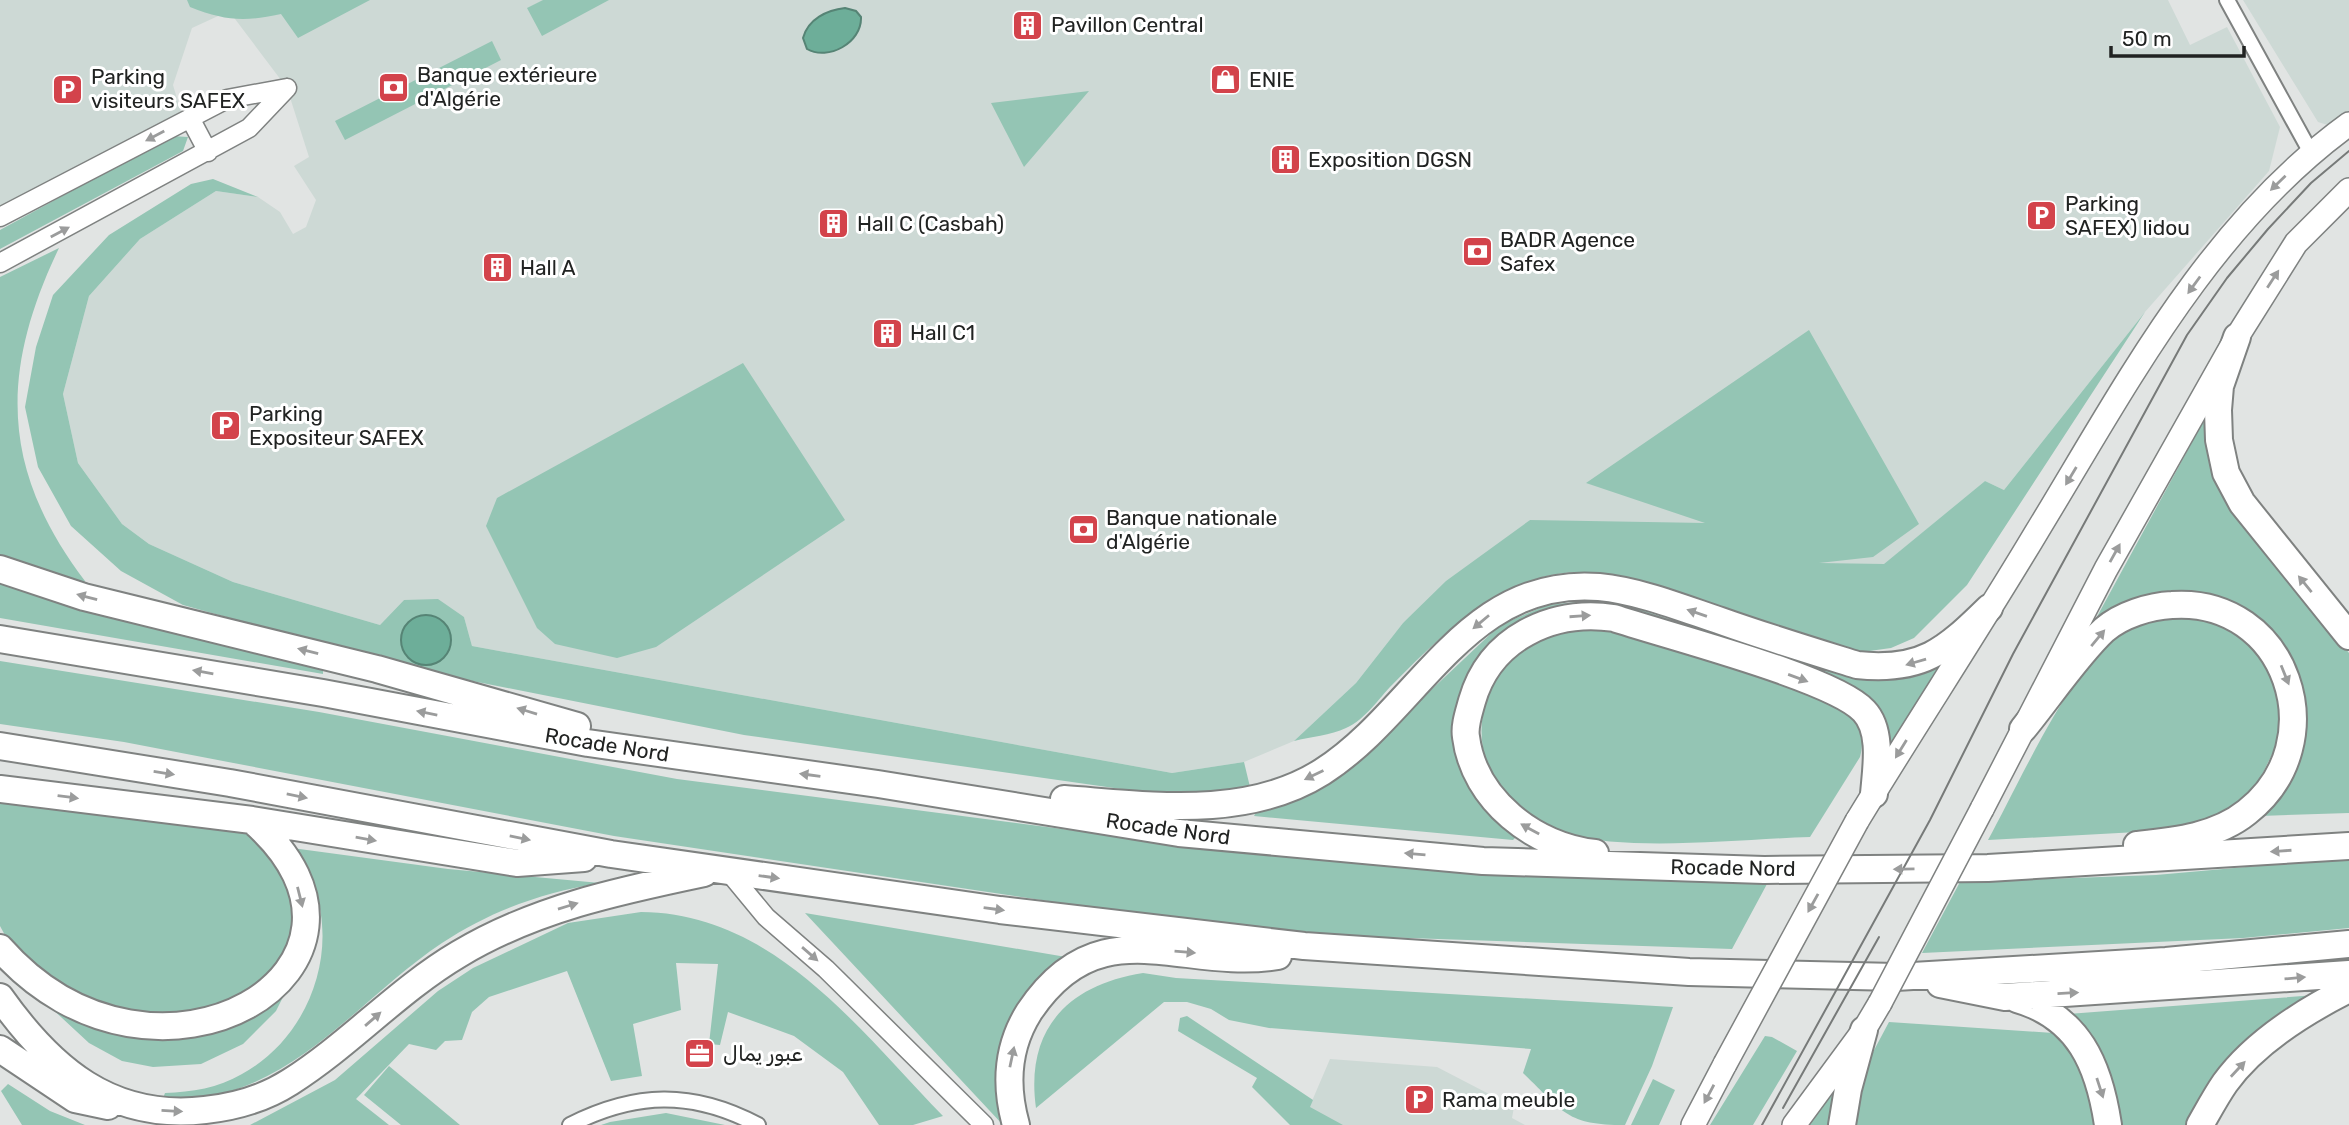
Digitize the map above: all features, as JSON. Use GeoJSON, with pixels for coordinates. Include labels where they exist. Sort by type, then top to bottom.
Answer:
{"type":"FeatureCollection","features":[{"type":"Feature","properties":{"kind":"highway"},"geometry":{"type":"LineString","coordinates":[[2237,337],[2220,386],[2218,410],[2218,440],[2226,473],[2242,503],[2349,636]]}},
{"type":"Feature","properties":{"kind":"highway"},"geometry":{"type":"LineString","coordinates":[[0,569],[84,597],[213,631],[325,655],[579,727],[736,765]]}},
{"type":"Feature","properties":{"kind":"highway"},"geometry":{"type":"LineString","coordinates":[[878,784],[1122,803],[1200,806],[1270,795],[1322,772],[1341,757],[1369,733],[1451,647],[1494,610],[1544,592],[1598,587],[1659,600],[1857,665],[1878,667],[1913,664],[1932,657],[1957,639],[1989,608]]}},
{"type":"Feature","properties":{"kind":"highway"},"geometry":{"type":"LineString","coordinates":[[1988,868],[2077,852],[2207,834],[2246,813],[2267,792],[2283,766],[2291,740],[2294,711],[2289,686],[2280,663],[2260,636],[2223,611],[2190,603],[2151,606],[2105,629],[2023,729]]}},
{"type":"Feature","properties":{"kind":"highway"},"geometry":{"type":"LineString","coordinates":[[1764,870],[1574,851],[1506,815],[1479,776],[1465,735],[1475,692],[1485,669],[1522,633],[1567,617],[1592,615],[1614,618],[1762,665],[1847,698],[1865,712],[1874,731],[1877,759],[1874,794]]}},
{"type":"Feature","properties":{"kind":"highway","name":"Rocade Nord"},"geometry":{"type":"LineString","coordinates":[[0,639],[323,693],[588,743],[878,784],[1193,834],[1483,861],[1764,870],[1988,868],[2349,846]]}},
{"type":"Feature","properties":{"kind":"highway"},"geometry":{"type":"LineString","coordinates":[[0,746],[230,783],[611,854],[1000,910],[1304,946],[1689,972],[1904,977],[2166,961],[2349,944]]}},
{"type":"Feature","properties":{"kind":"highway"},"geometry":{"type":"LineString","coordinates":[[0,789],[252,820],[517,863],[611,854]]}},
{"type":"Feature","properties":{"kind":"highway"},"geometry":{"type":"LineString","coordinates":[[252,820],[280,850],[301,898],[304,950],[290,1000]]}},
{"type":"Feature","properties":{"kind":"highway"},"geometry":{"type":"LineString","coordinates":[[0,1025],[57,1074],[127,1104],[154,1110],[188,1112],[239,1104],[276,1090],[339,1048],[429,973],[488,938],[543,914],[595,898],[724,870]]}},
{"type":"Feature","properties":{"kind":"highway"},"geometry":{"type":"LineString","coordinates":[[1016,1125],[1008,1082],[1013,1048],[1036,1002],[1074,967],[1120,949],[1267,958],[1304,946]]}},
{"type":"Feature","properties":{"kind":"highway"},"geometry":{"type":"LineString","coordinates":[[0,948],[43,1015],[78,1049],[109,1068]]}},
{"type":"Feature","properties":{"kind":"highway"},"geometry":{"type":"LineString","coordinates":[[2005,997],[2349,974]]}},
{"type":"Feature","properties":{"kind":"highway"},"geometry":{"type":"LineString","coordinates":[[1904,977],[2040,1006],[2075,1033],[2092,1062],[2104,1099],[2108,1125]]}},
{"type":"Feature","properties":{"kind":"highway"},"geometry":{"type":"LineString","coordinates":[[2200,1125],[2226,1082],[2250,1056],[2286,1027],[2349,989]]}},
{"type":"Feature","properties":{"kind":"highway"},"geometry":{"type":"LineString","coordinates":[[0,997],[39,1048],[60,1067],[102,1095]]}},
{"type":"Feature","properties":{"kind":"highway"},"geometry":{"type":"LineString","coordinates":[[1842,1125],[1848,1088],[1864,1030]]}},
{"type":"Feature","properties":{"kind":"highway"},"geometry":{"type":"LineString","coordinates":[[0,1049],[75,1099],[102,1106],[127,1104]]}},
{"type":"Feature","properties":{"kind":"main road"},"geometry":{"type":"LineString","coordinates":[[1693,1125],[1857,821],[2162,328],[2234,230],[2310,152],[2349,124]]}},
{"type":"Feature","properties":{"kind":"main road"},"geometry":{"type":"LineString","coordinates":[[1794,1125],[1864,1030],[1880,1003],[2106,569],[2237,337],[2296,243],[2349,190]]}},
{"type":"Feature","properties":{"kind":"street"},"geometry":{"type":"LineString","coordinates":[[2227,0],[2310,152]]}},
{"type":"Feature","properties":{"kind":"street"},"geometry":{"type":"LineString","coordinates":[[0,217],[227,99],[270,98],[248,128],[0,263]]}},
{"type":"Feature","properties":{"kind":"street"},"geometry":{"type":"LineString","coordinates":[[190,118],[208,152]]}},
{"type":"Feature","properties":{"kind":"street"},"geometry":{"type":"LineString","coordinates":[[724,870],[766,917],[827,968],[984,1125]]}},
{"type":"Feature","properties":{"kind":"street"},"geometry":{"type":"LineString","coordinates":[[570,1125],[601,1110],[644,1099],[688,1100],[731,1111],[758,1125]]}},
{"type":"Feature","properties":{"kind":"shaded area"},"geometry":{"type":"Polygon","coordinates":[[[0,0],[2168,0],[2190,45],[2227,27],[2280,127],[2269,171],[2145,312],[2004,490],[1985,481],[1882,566],[1809,564],[1530,520],[1403,623],[1356,683],[1294,741],[1244,762],[1172,773],[472,646],[464,617],[404,600],[380,625],[233,582],[149,544],[122,524],[78,463],[63,394],[89,296],[140,239],[216,191],[258,197],[280,212],[293,234],[306,227],[316,200],[294,166],[309,157],[287,88],[229,11],[192,28],[173,85],[181,112],[0,206],[0,0]]]}},
{"type":"Feature","properties":{"kind":"shaded area"},"geometry":{"type":"Polygon","coordinates":[[[187,0],[370,0],[298,38],[281,14],[245,19],[225,17],[190,7],[187,0]]]}},
{"type":"Feature","properties":{"kind":"shaded area"},"geometry":{"type":"Polygon","coordinates":[[[543,0],[609,0],[542,36],[527,8],[543,0]]]}},
{"type":"Feature","properties":{"kind":"shaded area"},"geometry":{"type":"Polygon","coordinates":[[[2243,0],[2349,0],[2349,112],[2331,126],[2318,122],[2243,0]]]}},
{"type":"Feature","properties":{"kind":"shaded area"},"geometry":{"type":"Polygon","coordinates":[[[845,8],[856,11],[861,17],[860,26],[850,42],[824,53],[807,49],[803,38],[809,26],[825,13],[845,8]]]}},
{"type":"Feature","properties":{"kind":"shaded area"},"geometry":{"type":"Polygon","coordinates":[[[492,41],[501,60],[345,140],[335,121],[492,41]]]}},
{"type":"Feature","properties":{"kind":"shaded area"},"geometry":{"type":"Polygon","coordinates":[[[1089,91],[1024,167],[991,103],[1089,91]]]}},
{"type":"Feature","properties":{"kind":"shaded area"},"geometry":{"type":"Polygon","coordinates":[[[172,136],[188,137],[183,151],[0,249],[0,230],[172,136]]]}},
{"type":"Feature","properties":{"kind":"shaded area"},"geometry":{"type":"Polygon","coordinates":[[[213,179],[258,197],[216,191],[140,239],[89,296],[63,394],[78,463],[122,524],[149,544],[233,582],[380,625],[404,600],[438,599],[464,617],[472,646],[1172,773],[1244,762],[1250,787],[1184,798],[744,735],[417,670],[183,605],[121,571],[71,526],[38,467],[25,407],[36,347],[53,295],[109,235],[191,184],[213,179]]]}},
{"type":"Feature","properties":{"kind":"shaded area"},"geometry":{"type":"Polygon","coordinates":[[[59,248],[26,336],[19,378],[18,419],[24,459],[37,499],[57,540],[85,581],[81,587],[0,561],[0,277],[59,248]]]}},
{"type":"Feature","properties":{"kind":"shaded area"},"geometry":{"type":"Polygon","coordinates":[[[2145,312],[1967,585],[1914,638],[1891,648],[1862,652],[1610,576],[1587,572],[1558,574],[1530,581],[1479,607],[1434,644],[1353,724],[1334,732],[1294,741],[1356,683],[1403,623],[1446,581],[1530,520],[1705,523],[1586,483],[1809,330],[1919,524],[1873,557],[1819,563],[1884,564],[1985,481],[2004,490],[2145,312]]]}},
{"type":"Feature","properties":{"kind":"shaded area"},"geometry":{"type":"Polygon","coordinates":[[[743,363],[845,520],[656,647],[617,658],[555,644],[537,628],[486,526],[497,498],[743,363]]]}},
{"type":"Feature","properties":{"kind":"shaded area"},"geometry":{"type":"Polygon","coordinates":[[[2209,411],[2288,576],[2349,653],[2349,813],[2260,816],[2285,775],[2293,729],[2286,684],[2266,643],[2235,612],[2195,595],[2147,597],[2093,624],[2209,411]]]}},
{"type":"Feature","properties":{"kind":"shaded area"},"geometry":{"type":"Polygon","coordinates":[[[0,580],[323,669],[323,674],[0,618],[0,580]]]}},
{"type":"Feature","properties":{"kind":"shaded area"},"geometry":{"type":"Polygon","coordinates":[[[1586,601],[1630,606],[1725,638],[1842,666],[1955,647],[1886,757],[1874,719],[1631,612],[1516,628],[1456,752],[1473,789],[1496,817],[1517,836],[1513,840],[1254,816],[1257,810],[1411,709],[1500,625],[1547,605],[1586,601]]]}},
{"type":"Feature","properties":{"kind":"shaded area"},"geometry":{"type":"Polygon","coordinates":[[[2178,614],[2225,624],[2257,650],[2280,689],[2281,736],[2257,785],[2243,802],[2192,829],[1988,840],[2049,725],[2086,667],[2106,645],[2126,629],[2145,621],[2178,614]]]}},
{"type":"Feature","properties":{"kind":"shaded area"},"geometry":{"type":"Polygon","coordinates":[[[426,615],[444,622],[451,640],[444,658],[426,665],[408,658],[401,640],[408,622],[426,615]]]}},
{"type":"Feature","properties":{"kind":"shaded area"},"geometry":{"type":"Polygon","coordinates":[[[1568,631],[1616,631],[1841,704],[1859,727],[1862,741],[1860,757],[1810,837],[1654,843],[1593,839],[1556,831],[1519,808],[1498,785],[1485,758],[1482,729],[1489,694],[1504,668],[1526,649],[1568,631]]]}},
{"type":"Feature","properties":{"kind":"shaded area"},"geometry":{"type":"Polygon","coordinates":[[[0,661],[319,712],[677,779],[1193,846],[1386,865],[1767,884],[1732,949],[1321,935],[1175,920],[614,836],[124,742],[0,724],[0,661]]]}},
{"type":"Feature","properties":{"kind":"shaded area"},"geometry":{"type":"Polygon","coordinates":[[[0,799],[248,830],[294,894],[291,981],[276,1011],[243,1044],[201,1064],[153,1067],[122,1061],[89,1043],[48,1005],[25,972],[0,926],[0,799]]]}},
{"type":"Feature","properties":{"kind":"shaded area"},"geometry":{"type":"Polygon","coordinates":[[[292,848],[448,869],[600,883],[518,904],[461,931],[416,962],[313,1047],[256,1081],[210,1097],[162,1101],[165,1093],[205,1088],[242,1074],[269,1055],[291,1031],[308,1002],[318,972],[322,939],[320,907],[310,876],[292,848]]]}},
{"type":"Feature","properties":{"kind":"shaded area"},"geometry":{"type":"Polygon","coordinates":[[[2349,858],[2349,928],[2243,938],[1922,953],[1960,882],[2156,875],[2349,858]]]}},
{"type":"Feature","properties":{"kind":"shaded area"},"geometry":{"type":"Polygon","coordinates":[[[641,912],[689,917],[732,932],[773,954],[845,1013],[943,1116],[913,1125],[879,1125],[843,1072],[794,1036],[728,1012],[720,1045],[709,1044],[718,964],[676,963],[681,1010],[633,1024],[642,1076],[611,1081],[567,971],[489,997],[472,1012],[462,1040],[445,1041],[436,1050],[409,1044],[356,1099],[389,1125],[250,1125],[335,1080],[438,991],[473,968],[568,923],[641,912]]]}},
{"type":"Feature","properties":{"kind":"shaded area"},"geometry":{"type":"Polygon","coordinates":[[[805,913],[1072,958],[1029,998],[1003,1125],[805,913]]]}},
{"type":"Feature","properties":{"kind":"shaded area"},"geometry":{"type":"Polygon","coordinates":[[[1143,973],[1176,978],[1673,1007],[1652,1066],[1625,1125],[1578,1119],[1558,1107],[1523,1073],[1531,1049],[1269,1028],[1229,1020],[1211,1009],[1187,1002],[1164,1002],[1036,1108],[1034,1080],[1037,1056],[1045,1034],[1057,1016],[1073,1000],[1093,988],[1143,973]]]}},
{"type":"Feature","properties":{"kind":"shaded area"},"geometry":{"type":"Polygon","coordinates":[[[2316,995],[2219,1070],[2205,1088],[2187,1125],[2121,1125],[2114,1091],[2104,1064],[2068,1014],[2316,995]]]}},
{"type":"Feature","properties":{"kind":"shaded area"},"geometry":{"type":"Polygon","coordinates":[[[1187,1016],[1313,1100],[1310,1107],[1343,1125],[1290,1125],[1252,1087],[1257,1078],[1178,1031],[1180,1018],[1187,1016]]]}},
{"type":"Feature","properties":{"kind":"shaded area"},"geometry":{"type":"Polygon","coordinates":[[[1889,1022],[2053,1033],[2072,1052],[2084,1074],[2098,1125],[1853,1125],[1864,1069],[1889,1022]]]}},
{"type":"Feature","properties":{"kind":"shaded area"},"geometry":{"type":"Polygon","coordinates":[[[1765,1036],[1797,1051],[1753,1125],[1710,1125],[1765,1036]]]}},
{"type":"Feature","properties":{"kind":"shaded area"},"geometry":{"type":"Polygon","coordinates":[[[1330,1059],[1437,1067],[1514,1107],[1512,1118],[1525,1125],[1341,1125],[1309,1108],[1330,1059]]]}},
{"type":"Feature","properties":{"kind":"shaded area"},"geometry":{"type":"Polygon","coordinates":[[[389,1066],[460,1125],[401,1125],[364,1095],[389,1066]]]}},
{"type":"Feature","properties":{"kind":"shaded area"},"geometry":{"type":"Polygon","coordinates":[[[1653,1079],[1675,1090],[1659,1125],[1631,1125],[1653,1079]]]}},
{"type":"Feature","properties":{"kind":"shaded area"},"geometry":{"type":"Polygon","coordinates":[[[1842,1079],[1834,1125],[1807,1125],[1842,1079]]]}},
{"type":"Feature","properties":{"kind":"shaded area"},"geometry":{"type":"Polygon","coordinates":[[[8,1084],[50,1111],[85,1125],[22,1125],[1,1091],[8,1084]]]}},
{"type":"Feature","properties":{"kind":"shaded area"},"geometry":{"type":"Polygon","coordinates":[[[666,1113],[725,1125],[601,1125],[610,1122],[666,1113]]]}},
{"type":"Feature","properties":{"kind":"tram line"},"geometry":{"type":"LineString","coordinates":[[1762,1125],[1930,820],[2013,654],[2187,335],[2227,278],[2268,229],[2311,183],[2349,151]]}},
{"type":"Feature","properties":{"kind":"tram line"},"geometry":{"type":"LineString","coordinates":[[1783,1108],[1879,937]]}},
{"type":"Feature","properties":{"kind":"place","name":"Pavillon Central"},"geometry":{"type":"Point","coordinates":[1028,25]}},
{"type":"Feature","properties":{"kind":"place","name":"ENIE"},"geometry":{"type":"Point","coordinates":[1226,80]}},
{"type":"Feature","properties":{"kind":"place","name":"Banque extérieure d'Algérie"},"geometry":{"type":"Point","coordinates":[394,87]}},
{"type":"Feature","properties":{"kind":"place","name":"Parking visiteurs SAFEX"},"geometry":{"type":"Point","coordinates":[68,89]}},
{"type":"Feature","properties":{"kind":"place","name":"Exposition DGSN"},"geometry":{"type":"Point","coordinates":[1285,160]}},
{"type":"Feature","properties":{"kind":"place","name":"Parking SAFEX) lidou"},"geometry":{"type":"Point","coordinates":[2042,216]}},
{"type":"Feature","properties":{"kind":"place","name":"Hall C (Casbah)"},"geometry":{"type":"Point","coordinates":[834,224]}},
{"type":"Feature","properties":{"kind":"place","name":"BADR Agence Safex"},"geometry":{"type":"Point","coordinates":[1477,252]}},
{"type":"Feature","properties":{"kind":"place","name":"Hall A"},"geometry":{"type":"Point","coordinates":[497,268]}},
{"type":"Feature","properties":{"kind":"place","name":"Hall C1"},"geometry":{"type":"Point","coordinates":[887,333]}},
{"type":"Feature","properties":{"kind":"place","name":"Parking Expositeur SAFEX"},"geometry":{"type":"Point","coordinates":[226,426]}},
{"type":"Feature","properties":{"kind":"place","name":"Banque nationale d'Algérie"},"geometry":{"type":"Point","coordinates":[1083,530]}},
{"type":"Feature","properties":{"kind":"place","name":"عبور يمال"},"geometry":{"type":"Point","coordinates":[700,1054]}},
{"type":"Feature","properties":{"kind":"place","name":"Rama meuble"},"geometry":{"type":"Point","coordinates":[1419,1100]}}]}
